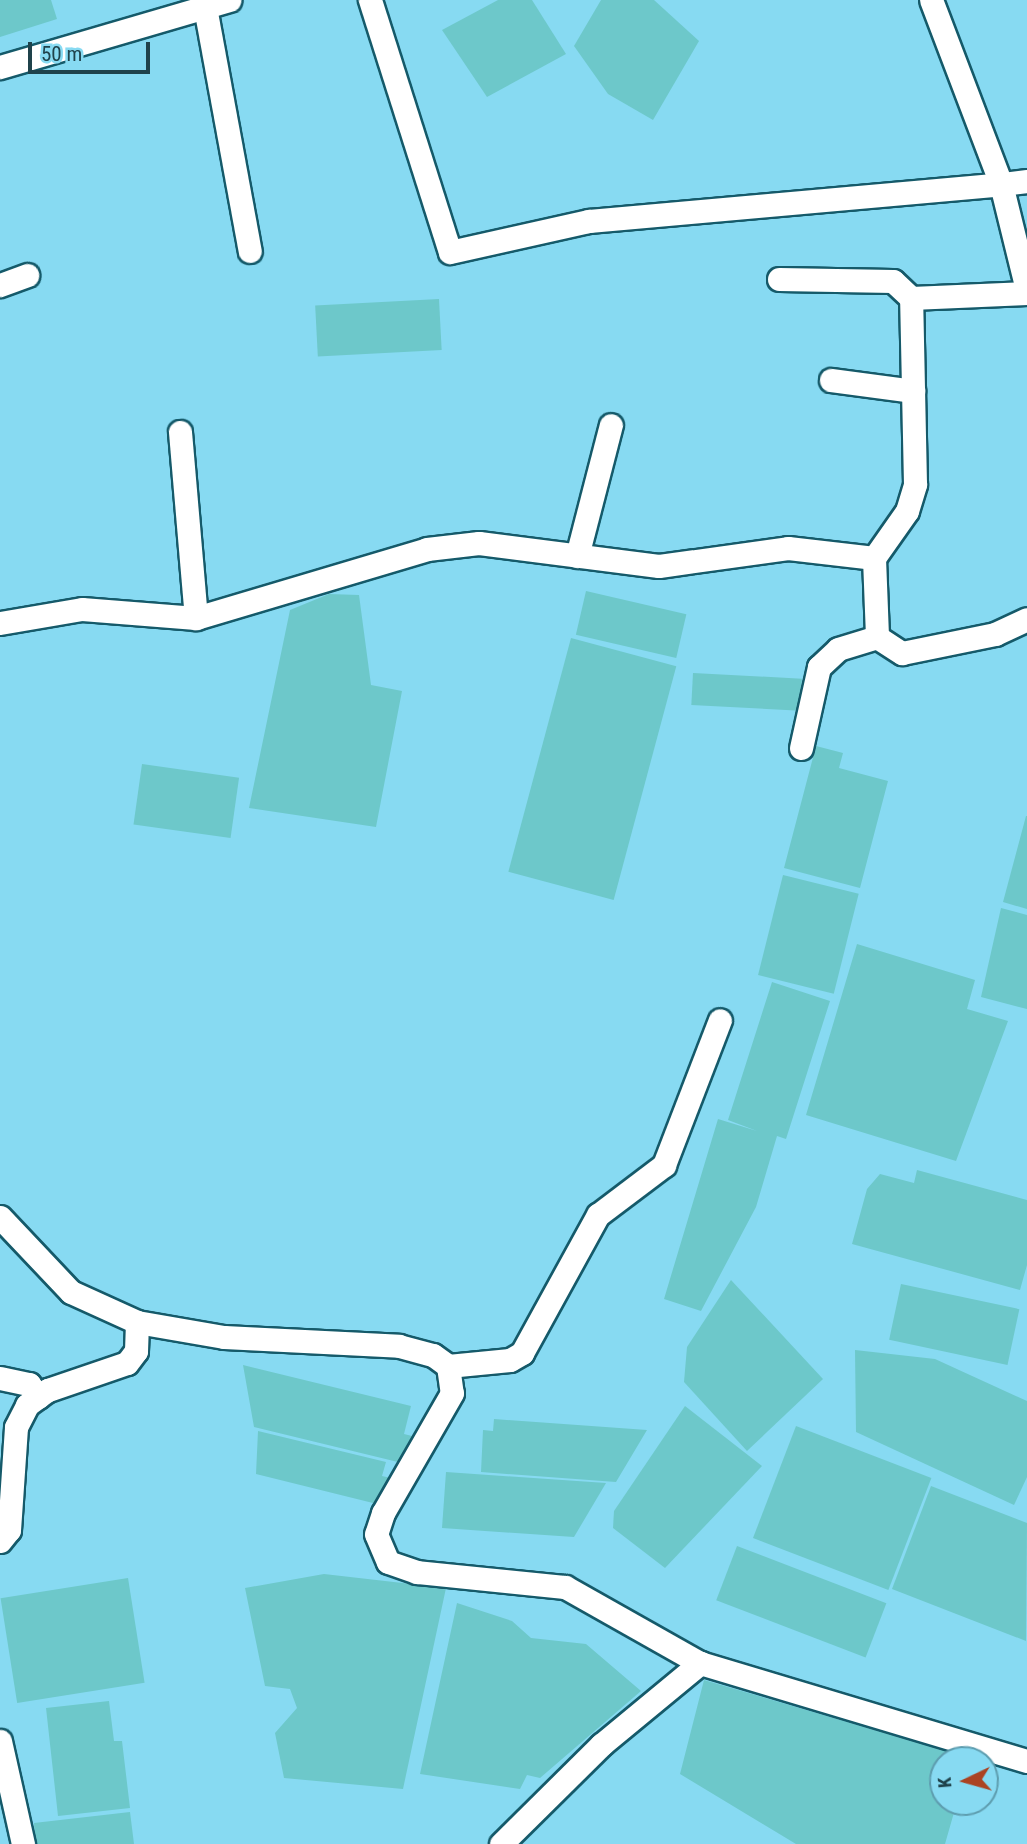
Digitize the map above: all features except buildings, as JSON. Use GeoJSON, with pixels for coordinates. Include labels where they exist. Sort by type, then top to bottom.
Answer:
{"type":"FeatureCollection","features":[{"type":"Feature","properties":{"kind":"street"},"geometry":{"type":"LineString","coordinates":[[0,67],[229,0]]}},
{"type":"Feature","properties":{"kind":"street"},"geometry":{"type":"LineString","coordinates":[[370,0],[450,253],[589,220],[1027,181]]}},
{"type":"Feature","properties":{"kind":"street"},"geometry":{"type":"LineString","coordinates":[[911,298],[1027,291],[1001,184],[931,0]]}},
{"type":"Feature","properties":{"kind":"street"},"geometry":{"type":"LineString","coordinates":[[205,7],[250,251]]}},
{"type":"Feature","properties":{"kind":"street"},"geometry":{"type":"LineString","coordinates":[[0,285],[27,275]]}},
{"type":"Feature","properties":{"kind":"street"},"geometry":{"type":"LineString","coordinates":[[779,279],[893,281],[911,298],[915,484],[906,511],[874,558],[877,637]]}},
{"type":"Feature","properties":{"kind":"street"},"geometry":{"type":"LineString","coordinates":[[831,380],[913,391]]}},
{"type":"Feature","properties":{"kind":"street"},"geometry":{"type":"LineString","coordinates":[[577,556],[611,425]]}},
{"type":"Feature","properties":{"kind":"street"},"geometry":{"type":"LineString","coordinates":[[180,432],[195,618]]}},
{"type":"Feature","properties":{"kind":"street"},"geometry":{"type":"LineString","coordinates":[[0,623],[82,609],[195,618],[428,549],[479,543],[659,566],[788,548],[874,558]]}},
{"type":"Feature","properties":{"kind":"street"},"geometry":{"type":"LineString","coordinates":[[801,748],[819,667],[838,649],[877,637],[902,653],[995,634],[1027,619]]}},
{"type":"Feature","properties":{"kind":"street"},"geometry":{"type":"LineString","coordinates":[[0,1217],[71,1292],[136,1322],[224,1337],[399,1346],[448,1366],[510,1360],[522,1353],[598,1215],[664,1165],[720,1020]]}},
{"type":"Feature","properties":{"kind":"street"},"geometry":{"type":"LineString","coordinates":[[0,1541],[9,1530],[16,1427],[38,1396],[127,1363],[136,1351],[136,1322]]}},
{"type":"Feature","properties":{"kind":"street"},"geometry":{"type":"LineString","coordinates":[[448,1366],[452,1393],[376,1534],[388,1562],[417,1572],[565,1587],[700,1663],[1027,1761]]}},
{"type":"Feature","properties":{"kind":"street"},"geometry":{"type":"LineString","coordinates":[[0,1378],[29,1384],[38,1396]]}},
{"type":"Feature","properties":{"kind":"street"},"geometry":{"type":"LineString","coordinates":[[501,1844],[601,1745],[700,1663]]}},
{"type":"Feature","properties":{"kind":"street"},"geometry":{"type":"LineString","coordinates":[[0,1741],[23,1844]]}}]}
